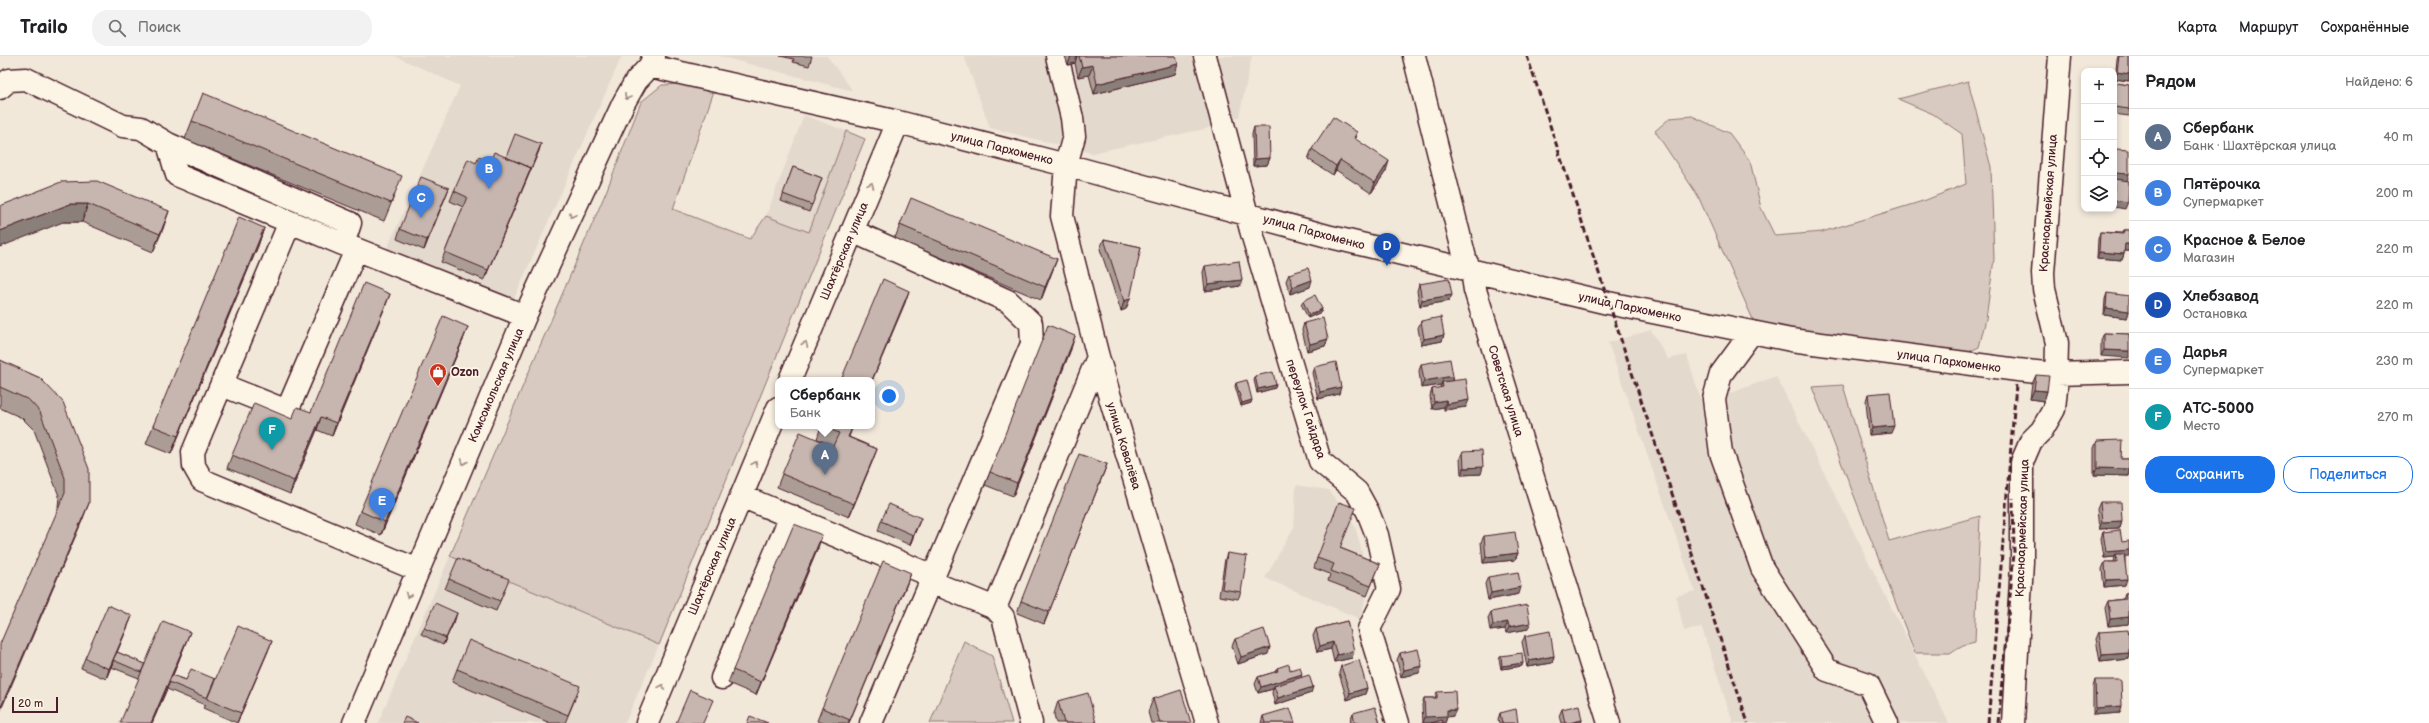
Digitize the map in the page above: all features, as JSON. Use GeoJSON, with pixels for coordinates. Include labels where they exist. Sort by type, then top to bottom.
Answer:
{"type":"FeatureCollection","features":[{"type":"Feature","properties":{"kind":"street","name":"улица Ковалёва"},"geometry":{"type":"LineString","coordinates":[[1057,56],[1073,124],[1074,136],[1066,165],[1062,216],[1098,357],[1206,723]]}},
{"type":"Feature","properties":{"kind":"street","name":"переулок Гайдара"},"geometry":{"type":"LineString","coordinates":[[1205,56],[1248,215],[1320,460],[1357,492],[1368,512],[1377,535],[1389,589],[1369,629],[1398,723]]}},
{"type":"Feature","properties":{"kind":"street","name":"Советская улица"},"geometry":{"type":"LineString","coordinates":[[1414,56],[1466,262],[1472,271],[1478,298],[1609,723]]}},
{"type":"Feature","properties":{"kind":"street","name":"Красноармейская улица"},"geometry":{"type":"LineString","coordinates":[[2013,723],[2022,562],[2022,462],[2031,440],[2042,430],[2054,409],[2057,343],[2044,289],[2043,273],[2060,56]]}},
{"type":"Feature","properties":{"kind":"street","name":"улица Пархоменко"},"geometry":{"type":"LineString","coordinates":[[652,61],[1066,165],[1248,215],[1472,271],[1608,303],[1791,340],[2056,374],[2129,372]]}},
{"type":"Feature","properties":{"kind":"street","name":"Комсомольская улица"},"geometry":{"type":"LineString","coordinates":[[354,723],[525,316],[623,104],[636,81],[652,61]]}},
{"type":"Feature","properties":{"kind":"street"},"geometry":{"type":"LineString","coordinates":[[0,88],[10,80],[26,79],[123,126],[141,128],[168,144],[350,224],[349,247],[287,411],[222,385]]}},
{"type":"Feature","properties":{"kind":"street","name":"Шахтёрская улица"},"geometry":{"type":"LineString","coordinates":[[791,377],[898,122]]}},
{"type":"Feature","properties":{"kind":"street"},"geometry":{"type":"LineString","coordinates":[[168,144],[177,175],[349,247],[525,316]]}},
{"type":"Feature","properties":{"kind":"street"},"geometry":{"type":"LineString","coordinates":[[290,222],[193,452],[194,466],[202,480],[418,570]]}},
{"type":"Feature","properties":{"kind":"street"},"geometry":{"type":"LineString","coordinates":[[852,232],[1008,301],[1032,323],[1032,344],[871,723]]}},
{"type":"Feature","properties":{"kind":"street"},"geometry":{"type":"LineString","coordinates":[[1752,332],[1721,374],[1714,399],[1721,453],[1762,568],[1827,670],[1868,684],[1887,723]]}},
{"type":"Feature","properties":{"kind":"street"},"geometry":{"type":"LineString","coordinates":[[995,608],[1098,357]]}},
{"type":"Feature","properties":{"kind":"street","name":"Шахтёрская улица"},"geometry":{"type":"LineString","coordinates":[[647,723],[775,415]]}},
{"type":"Feature","properties":{"kind":"street"},"geometry":{"type":"LineString","coordinates":[[741,496],[923,572],[931,582],[995,608],[1002,617],[1031,723]]}},
{"type":"Feature","properties":{"kind":"street"},"geometry":{"type":"LineString","coordinates":[[722,678],[791,516]]}},
{"type":"Feature","properties":{"kind":"shaded area"},"geometry":{"type":"Polygon","coordinates":[[[395,56],[622,56],[513,301],[386,251],[460,86],[395,56]]]}},
{"type":"Feature","properties":{"kind":"shaded area"},"geometry":{"type":"Polygon","coordinates":[[[718,56],[827,56],[853,91],[718,56]]]}},
{"type":"Feature","properties":{"kind":"shaded area"},"geometry":{"type":"Polygon","coordinates":[[[964,56],[1252,56],[1239,117],[1205,129],[1092,153],[990,128],[964,56]]]}},
{"type":"Feature","properties":{"kind":"shaded area"},"geometry":{"type":"Polygon","coordinates":[[[1968,81],[1991,167],[1994,259],[1986,319],[1979,347],[1958,357],[1755,324],[1698,196],[1655,131],[1670,118],[1692,116],[1729,133],[1750,161],[1761,208],[1775,236],[1822,232],[1926,200],[1966,184],[1962,134],[1933,114],[1898,99],[1968,81]]]}},
{"type":"Feature","properties":{"kind":"shaded area"},"geometry":{"type":"Polygon","coordinates":[[[683,84],[714,91],[673,209],[750,239],[766,216],[809,232],[846,131],[865,139],[659,645],[450,556],[606,192],[641,102],[662,85],[683,84]]]}},
{"type":"Feature","properties":{"kind":"shaded area"},"geometry":{"type":"Polygon","coordinates":[[[804,115],[846,131],[809,233],[766,216],[804,115]]]}},
{"type":"Feature","properties":{"kind":"shaded area"},"geometry":{"type":"Polygon","coordinates":[[[1651,330],[1668,359],[1687,355],[1702,404],[1776,376],[1949,723],[1733,723],[1702,628],[1684,631],[1676,596],[1695,591],[1608,343],[1651,330]]]}},
{"type":"Feature","properties":{"kind":"shaded area"},"geometry":{"type":"Polygon","coordinates":[[[1843,385],[1889,541],[1980,516],[1975,642],[1963,645],[1950,653],[1915,653],[1812,387],[1843,385]]]}},
{"type":"Feature","properties":{"kind":"shaded area"},"geometry":{"type":"Polygon","coordinates":[[[1296,485],[1329,490],[1355,526],[1370,582],[1360,619],[1265,578],[1294,527],[1296,485]]]}},
{"type":"Feature","properties":{"kind":"shaded area"},"geometry":{"type":"Polygon","coordinates":[[[450,556],[659,645],[625,723],[378,723],[450,556]]]}},
{"type":"Feature","properties":{"kind":"shaded area"},"geometry":{"type":"Polygon","coordinates":[[[964,641],[992,656],[1012,723],[930,723],[964,641]]]}},
{"type":"Feature","properties":{"kind":"building"},"geometry":{"type":"Polygon","coordinates":[[[1079,56],[1176,56],[1178,64],[1097,84],[1093,65],[1082,67],[1079,56]]]}},
{"type":"Feature","properties":{"kind":"building"},"geometry":{"type":"Polygon","coordinates":[[[2119,56],[2129,56],[2129,74],[2117,72],[2119,56]]]}},
{"type":"Feature","properties":{"kind":"building"},"geometry":{"type":"Polygon","coordinates":[[[2117,83],[2129,85],[2129,109],[2117,107],[2117,83]]]}},
{"type":"Feature","properties":{"kind":"building"},"geometry":{"type":"Polygon","coordinates":[[[203,93],[402,176],[391,203],[192,121],[203,93]]]}},
{"type":"Feature","properties":{"kind":"building"},"geometry":{"type":"Polygon","coordinates":[[[1333,117],[1357,132],[1354,138],[1389,161],[1375,183],[1340,160],[1336,166],[1312,149],[1333,117]]]}},
{"type":"Feature","properties":{"kind":"building"},"geometry":{"type":"Polygon","coordinates":[[[1254,127],[1269,127],[1270,158],[1255,159],[1254,127]]]}},
{"type":"Feature","properties":{"kind":"building"},"geometry":{"type":"Polygon","coordinates":[[[515,134],[541,144],[530,171],[531,168],[506,157],[515,134]]]}},
{"type":"Feature","properties":{"kind":"building"},"geometry":{"type":"Polygon","coordinates":[[[2117,149],[2129,150],[2129,174],[2117,173],[2117,149]]]}},
{"type":"Feature","properties":{"kind":"building"},"geometry":{"type":"Polygon","coordinates":[[[494,152],[531,168],[488,270],[445,252],[467,197],[454,191],[468,159],[476,163],[479,157],[490,162],[494,152]]]}},
{"type":"Feature","properties":{"kind":"building"},"geometry":{"type":"Polygon","coordinates":[[[793,167],[822,178],[812,205],[783,194],[793,167]]]}},
{"type":"Feature","properties":{"kind":"building"},"geometry":{"type":"Polygon","coordinates":[[[421,177],[449,188],[427,240],[400,229],[421,177]]]}},
{"type":"Feature","properties":{"kind":"building"},"geometry":{"type":"Polygon","coordinates":[[[2117,179],[2129,181],[2128,202],[2117,200],[2117,179]]]}},
{"type":"Feature","properties":{"kind":"building"},"geometry":{"type":"Polygon","coordinates":[[[97,181],[169,211],[160,234],[88,204],[70,204],[0,231],[0,206],[61,182],[97,181]]]}},
{"type":"Feature","properties":{"kind":"building"},"geometry":{"type":"Polygon","coordinates":[[[911,198],[1057,259],[1045,287],[900,225],[911,198]]]}},
{"type":"Feature","properties":{"kind":"building"},"geometry":{"type":"Polygon","coordinates":[[[239,217],[264,228],[178,436],[153,426],[239,217]]]}},
{"type":"Feature","properties":{"kind":"building"},"geometry":{"type":"Polygon","coordinates":[[[2124,230],[2129,230],[2129,244],[2125,244],[2124,254],[2099,252],[2100,232],[2123,234],[2124,230]]]}},
{"type":"Feature","properties":{"kind":"building"},"geometry":{"type":"Polygon","coordinates":[[[1104,239],[1141,247],[1130,299],[1124,301],[1104,239]]]}},
{"type":"Feature","properties":{"kind":"building"},"geometry":{"type":"Polygon","coordinates":[[[1239,261],[1242,280],[1208,284],[1205,266],[1239,261]]]}},
{"type":"Feature","properties":{"kind":"building"},"geometry":{"type":"Polygon","coordinates":[[[1308,268],[1312,280],[1293,287],[1289,274],[1308,268]]]}},
{"type":"Feature","properties":{"kind":"building"},"geometry":{"type":"Polygon","coordinates":[[[883,279],[909,291],[873,377],[842,377],[883,279]]]}},
{"type":"Feature","properties":{"kind":"building"},"geometry":{"type":"Polygon","coordinates":[[[1449,279],[1452,295],[1422,300],[1419,284],[1449,279]]]}},
{"type":"Feature","properties":{"kind":"building"},"geometry":{"type":"Polygon","coordinates":[[[364,283],[390,294],[336,423],[321,417],[294,481],[232,455],[254,403],[292,419],[297,407],[311,412],[364,283]]]}},
{"type":"Feature","properties":{"kind":"building"},"geometry":{"type":"Polygon","coordinates":[[[2107,293],[2129,296],[2129,311],[2106,308],[2107,293]]]}},
{"type":"Feature","properties":{"kind":"building"},"geometry":{"type":"Polygon","coordinates":[[[1315,295],[1322,309],[1309,315],[1303,301],[1315,295]]]}},
{"type":"Feature","properties":{"kind":"building"},"geometry":{"type":"Polygon","coordinates":[[[443,316],[468,327],[385,522],[360,511],[443,316]]]}},
{"type":"Feature","properties":{"kind":"building"},"geometry":{"type":"Polygon","coordinates":[[[1441,317],[1444,335],[1424,339],[1421,321],[1441,317]]]}},
{"type":"Feature","properties":{"kind":"building"},"geometry":{"type":"Polygon","coordinates":[[[1323,318],[1328,339],[1310,344],[1304,323],[1323,318]]]}},
{"type":"Feature","properties":{"kind":"building"},"geometry":{"type":"Polygon","coordinates":[[[1048,325],[1075,336],[1017,483],[990,472],[1048,325]]]}},
{"type":"Feature","properties":{"kind":"building"},"geometry":{"type":"Polygon","coordinates":[[[2104,333],[2129,334],[2129,351],[2104,350],[2104,333]]]}},
{"type":"Feature","properties":{"kind":"building"},"geometry":{"type":"Polygon","coordinates":[[[1450,359],[1453,376],[1424,381],[1421,364],[1450,359]]]}},
{"type":"Feature","properties":{"kind":"building"},"geometry":{"type":"Polygon","coordinates":[[[0,360],[40,378],[63,402],[89,469],[89,503],[0,709],[0,644],[65,493],[65,478],[40,412],[29,400],[0,387],[0,360]]]}},
{"type":"Feature","properties":{"kind":"building"},"geometry":{"type":"Polygon","coordinates":[[[1336,362],[1341,387],[1320,392],[1314,367],[1336,362]]]}},
{"type":"Feature","properties":{"kind":"building"},"geometry":{"type":"Polygon","coordinates":[[[1273,372],[1276,385],[1258,389],[1255,376],[1273,372]]]}},
{"type":"Feature","properties":{"kind":"building"},"geometry":{"type":"Polygon","coordinates":[[[2036,375],[2049,376],[2047,391],[2034,390],[2036,375]]]}},
{"type":"Feature","properties":{"kind":"building"},"geometry":{"type":"Polygon","coordinates":[[[1466,379],[1469,400],[1447,404],[1446,400],[1434,402],[1432,389],[1443,387],[1442,382],[1466,379]]]}},
{"type":"Feature","properties":{"kind":"building"},"geometry":{"type":"Polygon","coordinates":[[[1247,380],[1252,400],[1242,403],[1236,383],[1247,380]]]}},
{"type":"Feature","properties":{"kind":"building"},"geometry":{"type":"Polygon","coordinates":[[[1890,392],[1894,426],[1872,428],[1868,394],[1890,392]]]}},
{"type":"Feature","properties":{"kind":"building"},"geometry":{"type":"Polygon","coordinates":[[[829,429],[852,429],[848,437],[877,449],[854,504],[782,474],[800,432],[833,446],[839,433],[829,429]]]}},
{"type":"Feature","properties":{"kind":"building"},"geometry":{"type":"Polygon","coordinates":[[[2122,440],[2121,459],[2129,459],[2129,469],[2097,468],[2097,441],[2122,440]]]}},
{"type":"Feature","properties":{"kind":"building"},"geometry":{"type":"Polygon","coordinates":[[[1482,450],[1483,467],[1464,468],[1463,451],[1482,450]]]}},
{"type":"Feature","properties":{"kind":"building"},"geometry":{"type":"Polygon","coordinates":[[[1079,454],[1107,464],[1049,612],[1021,601],[1079,454]]]}},
{"type":"Feature","properties":{"kind":"building"},"geometry":{"type":"Polygon","coordinates":[[[1339,502],[1356,508],[1340,548],[1380,564],[1371,586],[1331,571],[1334,564],[1317,558],[1339,502]]]}},
{"type":"Feature","properties":{"kind":"building"},"geometry":{"type":"Polygon","coordinates":[[[2100,502],[2121,502],[2122,521],[2102,522],[2100,502]]]}},
{"type":"Feature","properties":{"kind":"building"},"geometry":{"type":"Polygon","coordinates":[[[889,504],[921,518],[913,535],[881,521],[889,504]]]}},
{"type":"Feature","properties":{"kind":"building"},"geometry":{"type":"Polygon","coordinates":[[[794,524],[822,535],[761,682],[733,670],[794,524]]]}},
{"type":"Feature","properties":{"kind":"building"},"geometry":{"type":"Polygon","coordinates":[[[2120,530],[2122,542],[2129,541],[2129,550],[2106,552],[2103,532],[2120,530]]]}},
{"type":"Feature","properties":{"kind":"building"},"geometry":{"type":"Polygon","coordinates":[[[1515,532],[1518,553],[1486,557],[1484,536],[1515,532]]]}},
{"type":"Feature","properties":{"kind":"building"},"geometry":{"type":"Polygon","coordinates":[[[1227,553],[1247,556],[1241,592],[1222,589],[1227,553]]]}},
{"type":"Feature","properties":{"kind":"building"},"geometry":{"type":"Polygon","coordinates":[[[2116,554],[2124,554],[2127,579],[2106,580],[2105,562],[2117,562],[2116,554]]]}},
{"type":"Feature","properties":{"kind":"building"},"geometry":{"type":"Polygon","coordinates":[[[458,558],[509,579],[500,601],[449,579],[458,558]]]}},
{"type":"Feature","properties":{"kind":"building"},"geometry":{"type":"Polygon","coordinates":[[[883,561],[911,573],[850,720],[822,708],[883,561]]]}},
{"type":"Feature","properties":{"kind":"building"},"geometry":{"type":"Polygon","coordinates":[[[1518,572],[1521,587],[1491,593],[1488,577],[1518,572]]]}},
{"type":"Feature","properties":{"kind":"building"},"geometry":{"type":"Polygon","coordinates":[[[2125,593],[2129,593],[2129,617],[2110,619],[2108,601],[2126,599],[2125,593]]]}},
{"type":"Feature","properties":{"kind":"building"},"geometry":{"type":"Polygon","coordinates":[[[435,603],[457,613],[446,638],[424,628],[435,603]]]}},
{"type":"Feature","properties":{"kind":"building"},"geometry":{"type":"Polygon","coordinates":[[[108,605],[132,616],[109,669],[85,658],[108,605]]]}},
{"type":"Feature","properties":{"kind":"building"},"geometry":{"type":"Polygon","coordinates":[[[1527,605],[1530,623],[1509,627],[1508,622],[1493,625],[1491,612],[1527,605]]]}},
{"type":"Feature","properties":{"kind":"building"},"geometry":{"type":"Polygon","coordinates":[[[163,621],[190,632],[151,723],[120,723],[163,621]]]}},
{"type":"Feature","properties":{"kind":"building"},"geometry":{"type":"Polygon","coordinates":[[[1347,621],[1354,651],[1337,655],[1333,642],[1320,646],[1316,629],[1347,621]]]}},
{"type":"Feature","properties":{"kind":"building"},"geometry":{"type":"Polygon","coordinates":[[[238,626],[272,641],[241,713],[207,699],[238,626]]]}},
{"type":"Feature","properties":{"kind":"building"},"geometry":{"type":"Polygon","coordinates":[[[1264,629],[1270,647],[1241,657],[1235,639],[1264,629]]]}},
{"type":"Feature","properties":{"kind":"building"},"geometry":{"type":"Polygon","coordinates":[[[2128,630],[2129,653],[2102,655],[2099,632],[2128,630]]]}},
{"type":"Feature","properties":{"kind":"building"},"geometry":{"type":"Polygon","coordinates":[[[1550,631],[1554,656],[1529,661],[1525,636],[1550,631]]]}},
{"type":"Feature","properties":{"kind":"building"},"geometry":{"type":"Polygon","coordinates":[[[469,640],[580,686],[568,715],[457,669],[469,640]]]}},
{"type":"Feature","properties":{"kind":"building"},"geometry":{"type":"Polygon","coordinates":[[[1418,649],[1422,666],[1404,670],[1400,653],[1418,649]]]}},
{"type":"Feature","properties":{"kind":"building"},"geometry":{"type":"Polygon","coordinates":[[[117,652],[145,664],[141,672],[113,660],[117,652]]]}},
{"type":"Feature","properties":{"kind":"building"},"geometry":{"type":"Polygon","coordinates":[[[1522,653],[1523,663],[1502,666],[1501,656],[1522,653]]]}},
{"type":"Feature","properties":{"kind":"building"},"geometry":{"type":"Polygon","coordinates":[[[1359,660],[1367,688],[1350,693],[1341,666],[1359,660]]]}},
{"type":"Feature","properties":{"kind":"building"},"geometry":{"type":"Polygon","coordinates":[[[1289,664],[1290,670],[1300,667],[1302,674],[1261,687],[1258,677],[1278,671],[1277,668],[1289,664]]]}},
{"type":"Feature","properties":{"kind":"building"},"geometry":{"type":"Polygon","coordinates":[[[191,669],[215,679],[207,698],[169,682],[172,675],[186,680],[191,669]]]}},
{"type":"Feature","properties":{"kind":"building"},"geometry":{"type":"Polygon","coordinates":[[[1309,675],[1313,687],[1278,698],[1274,686],[1309,675]]]}},
{"type":"Feature","properties":{"kind":"building"},"geometry":{"type":"Polygon","coordinates":[[[2095,680],[2121,680],[2122,706],[2096,708],[2095,680]]]}},
{"type":"Feature","properties":{"kind":"building"},"geometry":{"type":"Polygon","coordinates":[[[690,690],[713,700],[703,723],[676,723],[690,690]]]}},
{"type":"Feature","properties":{"kind":"building"},"geometry":{"type":"Polygon","coordinates":[[[1181,690],[1191,723],[1160,723],[1153,699],[1181,690]]]}},
{"type":"Feature","properties":{"kind":"building"},"geometry":{"type":"Polygon","coordinates":[[[1455,691],[1456,710],[1447,710],[1447,716],[1425,717],[1424,698],[1437,698],[1437,692],[1455,691]]]}},
{"type":"Feature","properties":{"kind":"building"},"geometry":{"type":"Polygon","coordinates":[[[1088,693],[1096,723],[1064,723],[1058,701],[1088,693]]]}},
{"type":"Feature","properties":{"kind":"building"},"geometry":{"type":"Polygon","coordinates":[[[1579,705],[1582,720],[1565,723],[1562,709],[1579,705]]]}},
{"type":"Feature","properties":{"kind":"building"},"geometry":{"type":"Polygon","coordinates":[[[1375,707],[1380,723],[1355,723],[1353,713],[1375,707]]]}},
{"type":"Feature","properties":{"kind":"building"},"geometry":{"type":"Polygon","coordinates":[[[1290,708],[1295,723],[1265,723],[1263,716],[1290,708]]]}},
{"type":"Feature","properties":{"kind":"building"},"geometry":{"type":"Polygon","coordinates":[[[1516,709],[1518,723],[1502,723],[1500,713],[1516,709]]]}},
{"type":"Feature","properties":{"kind":"building"},"geometry":{"type":"Polygon","coordinates":[[[750,716],[768,723],[747,723],[750,716]]]}},
{"type":"Feature","properties":{"kind":"building"},"geometry":{"type":"Polygon","coordinates":[[[405,717],[418,723],[402,723],[405,717]]]}},
{"type":"Feature","properties":{"kind":"building"},"geometry":{"type":"Polygon","coordinates":[[[1442,720],[1443,723],[1431,723],[1442,720]]]}},
{"type":"Feature","properties":{"kind":"railway"},"geometry":{"type":"LineString","coordinates":[[1527,56],[1748,723]]}},
{"type":"Feature","properties":{"kind":"railway"},"geometry":{"type":"LineString","coordinates":[[1988,723],[2016,385]]}},
{"type":"Feature","properties":{"kind":"railway"},"geometry":{"type":"LineString","coordinates":[[1998,723],[2014,553],[2013,498]]}},
{"type":"Feature","properties":{"kind":"place","name":"Пятёрочка"},"geometry":{"type":"Point","coordinates":[489,189]}},
{"type":"Feature","properties":{"kind":"place","name":"Красное & Белое"},"geometry":{"type":"Point","coordinates":[421,218]}},
{"type":"Feature","properties":{"kind":"place","name":"Хлебзавод"},"geometry":{"type":"Point","coordinates":[1387,266]}},
{"type":"Feature","properties":{"kind":"place","name":"Ozon"},"geometry":{"type":"Point","coordinates":[438,387]}},
{"type":"Feature","properties":{"kind":"place","name":"АТС-5000"},"geometry":{"type":"Point","coordinates":[272,450]}},
{"type":"Feature","properties":{"kind":"place","name":"Сбербанк"},"geometry":{"type":"Point","coordinates":[825,475]}},
{"type":"Feature","properties":{"kind":"place","name":"Дарья"},"geometry":{"type":"Point","coordinates":[382,521]}}]}
